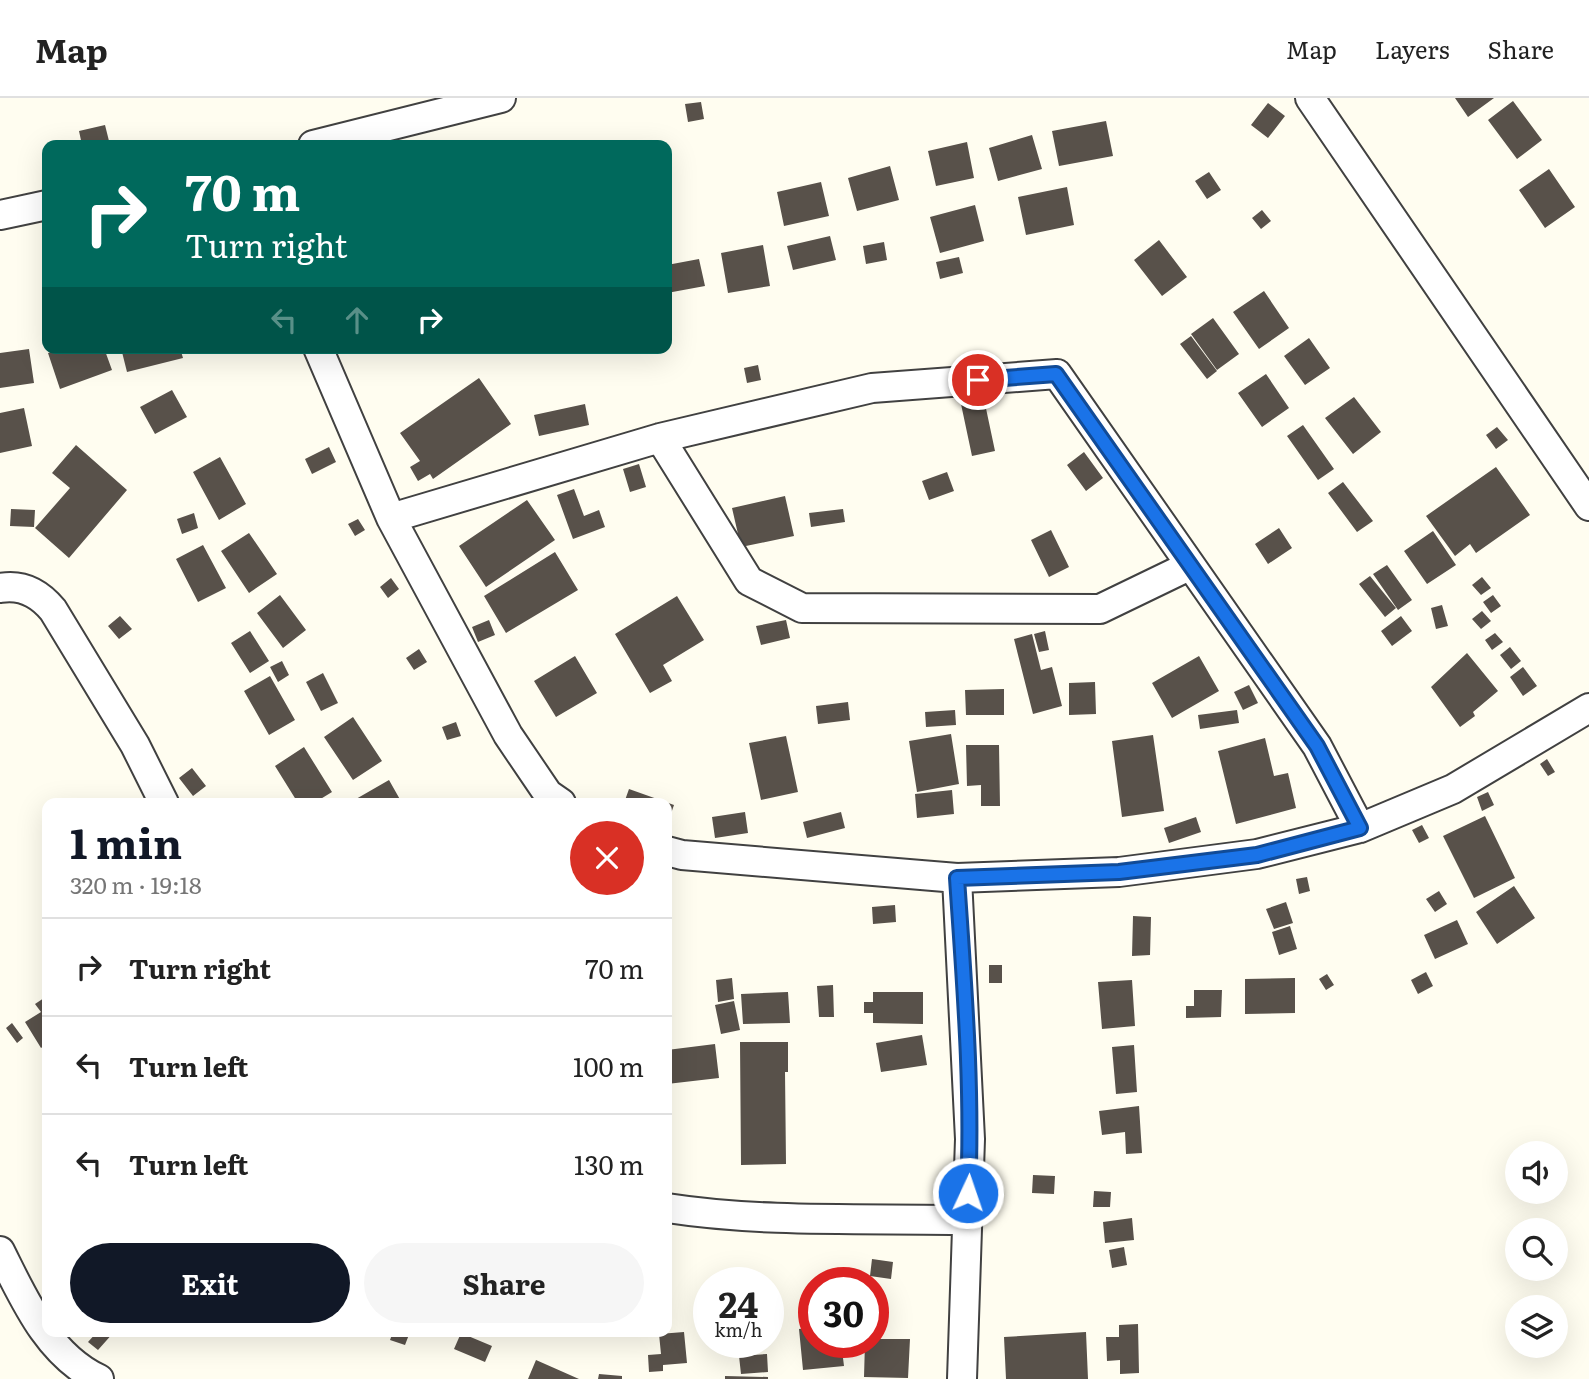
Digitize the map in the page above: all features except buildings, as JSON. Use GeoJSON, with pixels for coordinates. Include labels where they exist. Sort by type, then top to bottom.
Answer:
{"type":"FeatureCollection","features":[{"type":"Feature","properties":{"kind":"street"},"geometry":{"type":"LineString","coordinates":[[333,140],[500,98]]}},
{"type":"Feature","properties":{"kind":"street"},"geometry":{"type":"LineString","coordinates":[[1310,98],[1589,506]]}},
{"type":"Feature","properties":{"kind":"street"},"geometry":{"type":"LineString","coordinates":[[0,215],[42,206]]}},
{"type":"Feature","properties":{"kind":"street"},"geometry":{"type":"LineString","coordinates":[[321,354],[391,518],[508,735],[548,793],[554,798]]}},
{"type":"Feature","properties":{"kind":"street"},"geometry":{"type":"LineString","coordinates":[[391,518],[660,438],[872,388],[1056,374],[1317,746],[1360,828]]}},
{"type":"Feature","properties":{"kind":"street"},"geometry":{"type":"LineString","coordinates":[[660,438],[749,581],[802,608],[1100,609],[1189,566]]}},
{"type":"Feature","properties":{"kind":"street"},"geometry":{"type":"LineString","coordinates":[[0,588],[24,589],[42,596],[53,610],[135,745],[162,798]]}},
{"type":"Feature","properties":{"kind":"street"},"geometry":{"type":"LineString","coordinates":[[672,852],[957,878],[1119,872],[1257,855],[1360,828],[1453,789],[1589,708]]}},
{"type":"Feature","properties":{"kind":"street"},"geometry":{"type":"LineString","coordinates":[[957,878],[970,1139],[962,1379]]}},
{"type":"Feature","properties":{"kind":"street"},"geometry":{"type":"LineString","coordinates":[[672,1209],[828,1218],[966,1220]]}},
{"type":"Feature","properties":{"kind":"street"},"geometry":{"type":"LineString","coordinates":[[0,1251],[24,1299],[42,1327]]}},
{"type":"Feature","properties":{"kind":"street"},"geometry":{"type":"LineString","coordinates":[[48,1337],[56,1349],[71,1362],[99,1379]]}},
{"type":"Feature","properties":{"kind":"route"},"geometry":{"type":"LineString","coordinates":[[968,1193],[970,1139],[967,1046],[957,878],[1119,872],[1257,855],[1360,828],[1317,746],[1056,374],[978,380]]}}]}
